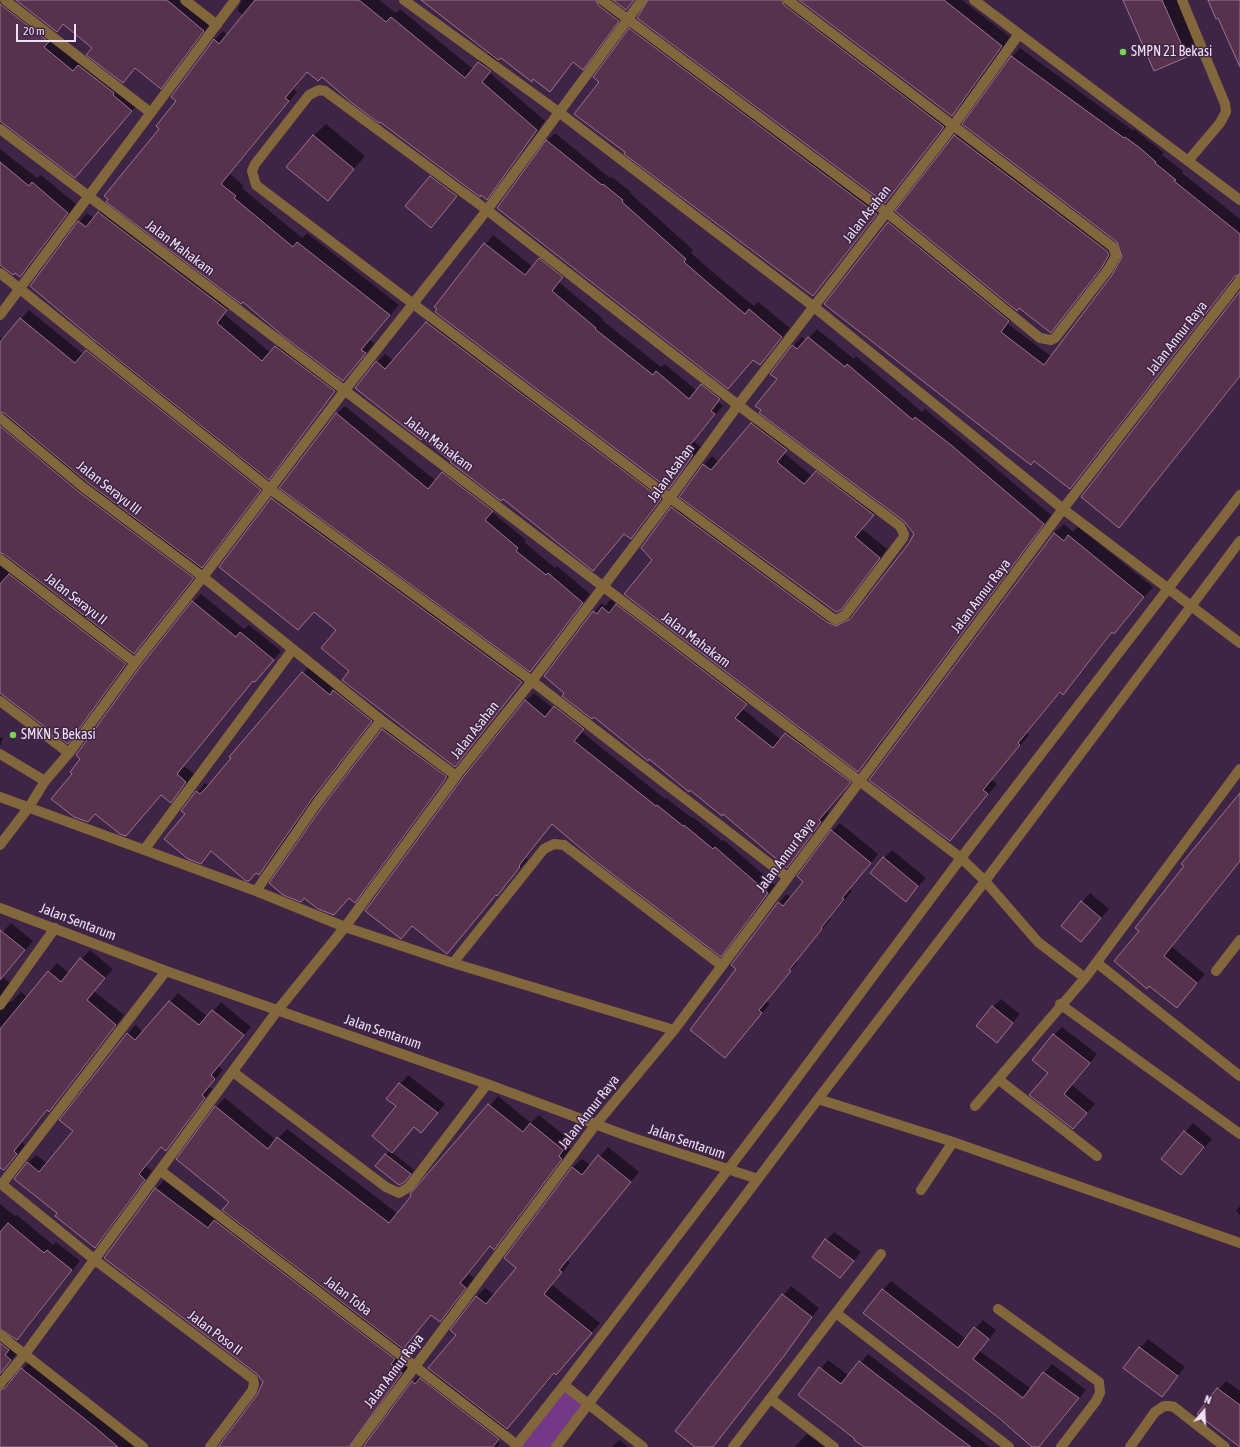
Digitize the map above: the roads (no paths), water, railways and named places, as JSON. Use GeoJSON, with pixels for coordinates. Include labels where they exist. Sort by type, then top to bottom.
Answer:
{"type":"FeatureCollection","features":[{"type":"Feature","properties":{"kind":"street"},"geometry":{"type":"LineString","coordinates":[[5,0],[151,113]]}},
{"type":"Feature","properties":{"kind":"street"},"geometry":{"type":"LineString","coordinates":[[185,0],[217,25]]}},
{"type":"Feature","properties":{"kind":"street"},"geometry":{"type":"LineString","coordinates":[[0,315],[87,196],[235,0]]}},
{"type":"Feature","properties":{"kind":"street"},"geometry":{"type":"LineString","coordinates":[[404,0],[560,112],[813,306],[1064,509],[1240,643]]}},
{"type":"Feature","properties":{"kind":"street"},"geometry":{"type":"LineString","coordinates":[[602,0],[886,212],[1044,340],[1055,338],[1107,271],[1116,256],[1113,247],[788,0]]}},
{"type":"Feature","properties":{"kind":"street"},"geometry":{"type":"LineString","coordinates":[[0,845],[29,807],[45,781],[69,753],[135,663],[203,578],[344,390],[487,210],[642,0]]}},
{"type":"Feature","properties":{"kind":"street"},"geometry":{"type":"LineString","coordinates":[[974,0],[1240,200]]}},
{"type":"Feature","properties":{"kind":"street"},"geometry":{"type":"LineString","coordinates":[[1182,0],[1225,104],[1226,112],[1220,122],[1188,161]]}},
{"type":"Feature","properties":{"kind":"street","name":"Jalan Asahan"},"geometry":{"type":"LineString","coordinates":[[0,1384],[25,1354],[161,1171],[277,1011],[345,927],[456,776],[532,681],[813,306],[953,126],[1019,34]]}},
{"type":"Feature","properties":{"kind":"street"},"geometry":{"type":"LineString","coordinates":[[325,90],[487,210],[738,405],[900,526],[904,534],[903,538],[845,615],[836,620],[670,498],[414,303],[256,185],[252,171],[254,164],[314,91],[325,90]]}},
{"type":"Feature","properties":{"kind":"street","name":"Jalan Mahakam"},"geometry":{"type":"LineString","coordinates":[[0,129],[961,858],[985,881],[1038,942],[1085,978]]}},
{"type":"Feature","properties":{"kind":"street"},"geometry":{"type":"LineString","coordinates":[[0,273],[20,287],[270,489],[532,681],[787,877]]}},
{"type":"Feature","properties":{"kind":"street","name":"Jalan Annur Raya"},"geometry":{"type":"LineString","coordinates":[[355,1447],[596,1124],[674,1030],[721,965],[1064,509],[1240,280]]}},
{"type":"Feature","properties":{"kind":"street","name":"Jalan Serayu III"},"geometry":{"type":"LineString","coordinates":[[0,418],[84,487],[456,776]]}},
{"type":"Feature","properties":{"kind":"street"},"geometry":{"type":"LineString","coordinates":[[516,1446],[564,1385],[961,858],[1240,495]]}},
{"type":"Feature","properties":{"kind":"street"},"geometry":{"type":"LineString","coordinates":[[556,1447],[818,1099],[985,881],[1240,541]]}},
{"type":"Feature","properties":{"kind":"street","name":"Jalan Serayu II"},"geometry":{"type":"LineString","coordinates":[[0,559],[135,663]]}},
{"type":"Feature","properties":{"kind":"street"},"geometry":{"type":"LineString","coordinates":[[144,850],[292,649]]}},
{"type":"Feature","properties":{"kind":"street"},"geometry":{"type":"LineString","coordinates":[[0,701],[69,753]]}},
{"type":"Feature","properties":{"kind":"street"},"geometry":{"type":"LineString","coordinates":[[256,891],[317,803],[382,720]]}},
{"type":"Feature","properties":{"kind":"street"},"geometry":{"type":"LineString","coordinates":[[0,754],[45,781]]}},
{"type":"Feature","properties":{"kind":"street"},"geometry":{"type":"LineString","coordinates":[[975,1106],[1060,1004],[1097,963],[1240,769]]}},
{"type":"Feature","properties":{"kind":"street"},"geometry":{"type":"LineString","coordinates":[[0,797],[256,891],[345,927],[453,963],[674,1030]]}},
{"type":"Feature","properties":{"kind":"street"},"geometry":{"type":"LineString","coordinates":[[453,963],[544,849],[554,844],[564,845],[721,965]]}},
{"type":"Feature","properties":{"kind":"street","name":"Jalan Sentarum"},"geometry":{"type":"LineString","coordinates":[[0,908],[277,1011],[487,1084],[726,1170],[758,1179]]}},
{"type":"Feature","properties":{"kind":"street"},"geometry":{"type":"LineString","coordinates":[[0,1005],[55,928]]}},
{"type":"Feature","properties":{"kind":"street"},"geometry":{"type":"LineString","coordinates":[[1216,971],[1240,940]]}},
{"type":"Feature","properties":{"kind":"street"},"geometry":{"type":"LineString","coordinates":[[1097,963],[1240,1076]]}},
{"type":"Feature","properties":{"kind":"street"},"geometry":{"type":"LineString","coordinates":[[1,1184],[166,971]]}},
{"type":"Feature","properties":{"kind":"street"},"geometry":{"type":"LineString","coordinates":[[1060,1004],[1240,1134]]}},
{"type":"Feature","properties":{"kind":"street"},"geometry":{"type":"LineString","coordinates":[[234,1072],[386,1187],[399,1193],[409,1187],[487,1084]]}},
{"type":"Feature","properties":{"kind":"street"},"geometry":{"type":"LineString","coordinates":[[998,1079],[1097,1156]]}},
{"type":"Feature","properties":{"kind":"street"},"geometry":{"type":"LineString","coordinates":[[818,1099],[953,1142],[1240,1243]]}},
{"type":"Feature","properties":{"kind":"street"},"geometry":{"type":"LineString","coordinates":[[921,1190],[953,1142]]}},
{"type":"Feature","properties":{"kind":"street","name":"Jalan Toba"},"geometry":{"type":"LineString","coordinates":[[161,1171],[416,1366],[516,1446]]}},
{"type":"Feature","properties":{"kind":"street","name":"Jalan Poso II"},"geometry":{"type":"LineString","coordinates":[[1,1184],[94,1260],[253,1379],[254,1387],[210,1447]]}},
{"type":"Feature","properties":{"kind":"street"},"geometry":{"type":"LineString","coordinates":[[733,1447],[881,1254]]}},
{"type":"Feature","properties":{"kind":"street"},"geometry":{"type":"LineString","coordinates":[[998,1309],[1100,1382],[1100,1393],[1096,1401],[1060,1447]]}},
{"type":"Feature","properties":{"kind":"street"},"geometry":{"type":"LineString","coordinates":[[836,1313],[1009,1447]]}},
{"type":"Feature","properties":{"kind":"street"},"geometry":{"type":"LineString","coordinates":[[0,1334],[143,1447]]}},
{"type":"Feature","properties":{"kind":"street"},"geometry":{"type":"LineString","coordinates":[[564,1385],[643,1447]]}},
{"type":"Feature","properties":{"kind":"street"},"geometry":{"type":"LineString","coordinates":[[771,1399],[834,1447]]}},
{"type":"Feature","properties":{"kind":"street"},"geometry":{"type":"LineString","coordinates":[[1130,1447],[1156,1412],[1164,1406],[1174,1407],[1225,1447]]}},
{"type":"Feature","properties":{"kind":"place","name":"SMPN 21 Bekasi"},"geometry":{"type":"Point","coordinates":[1123,52]}},
{"type":"Feature","properties":{"kind":"place","name":"SMKN 5 Bekasi"},"geometry":{"type":"Point","coordinates":[13,735]}}]}
